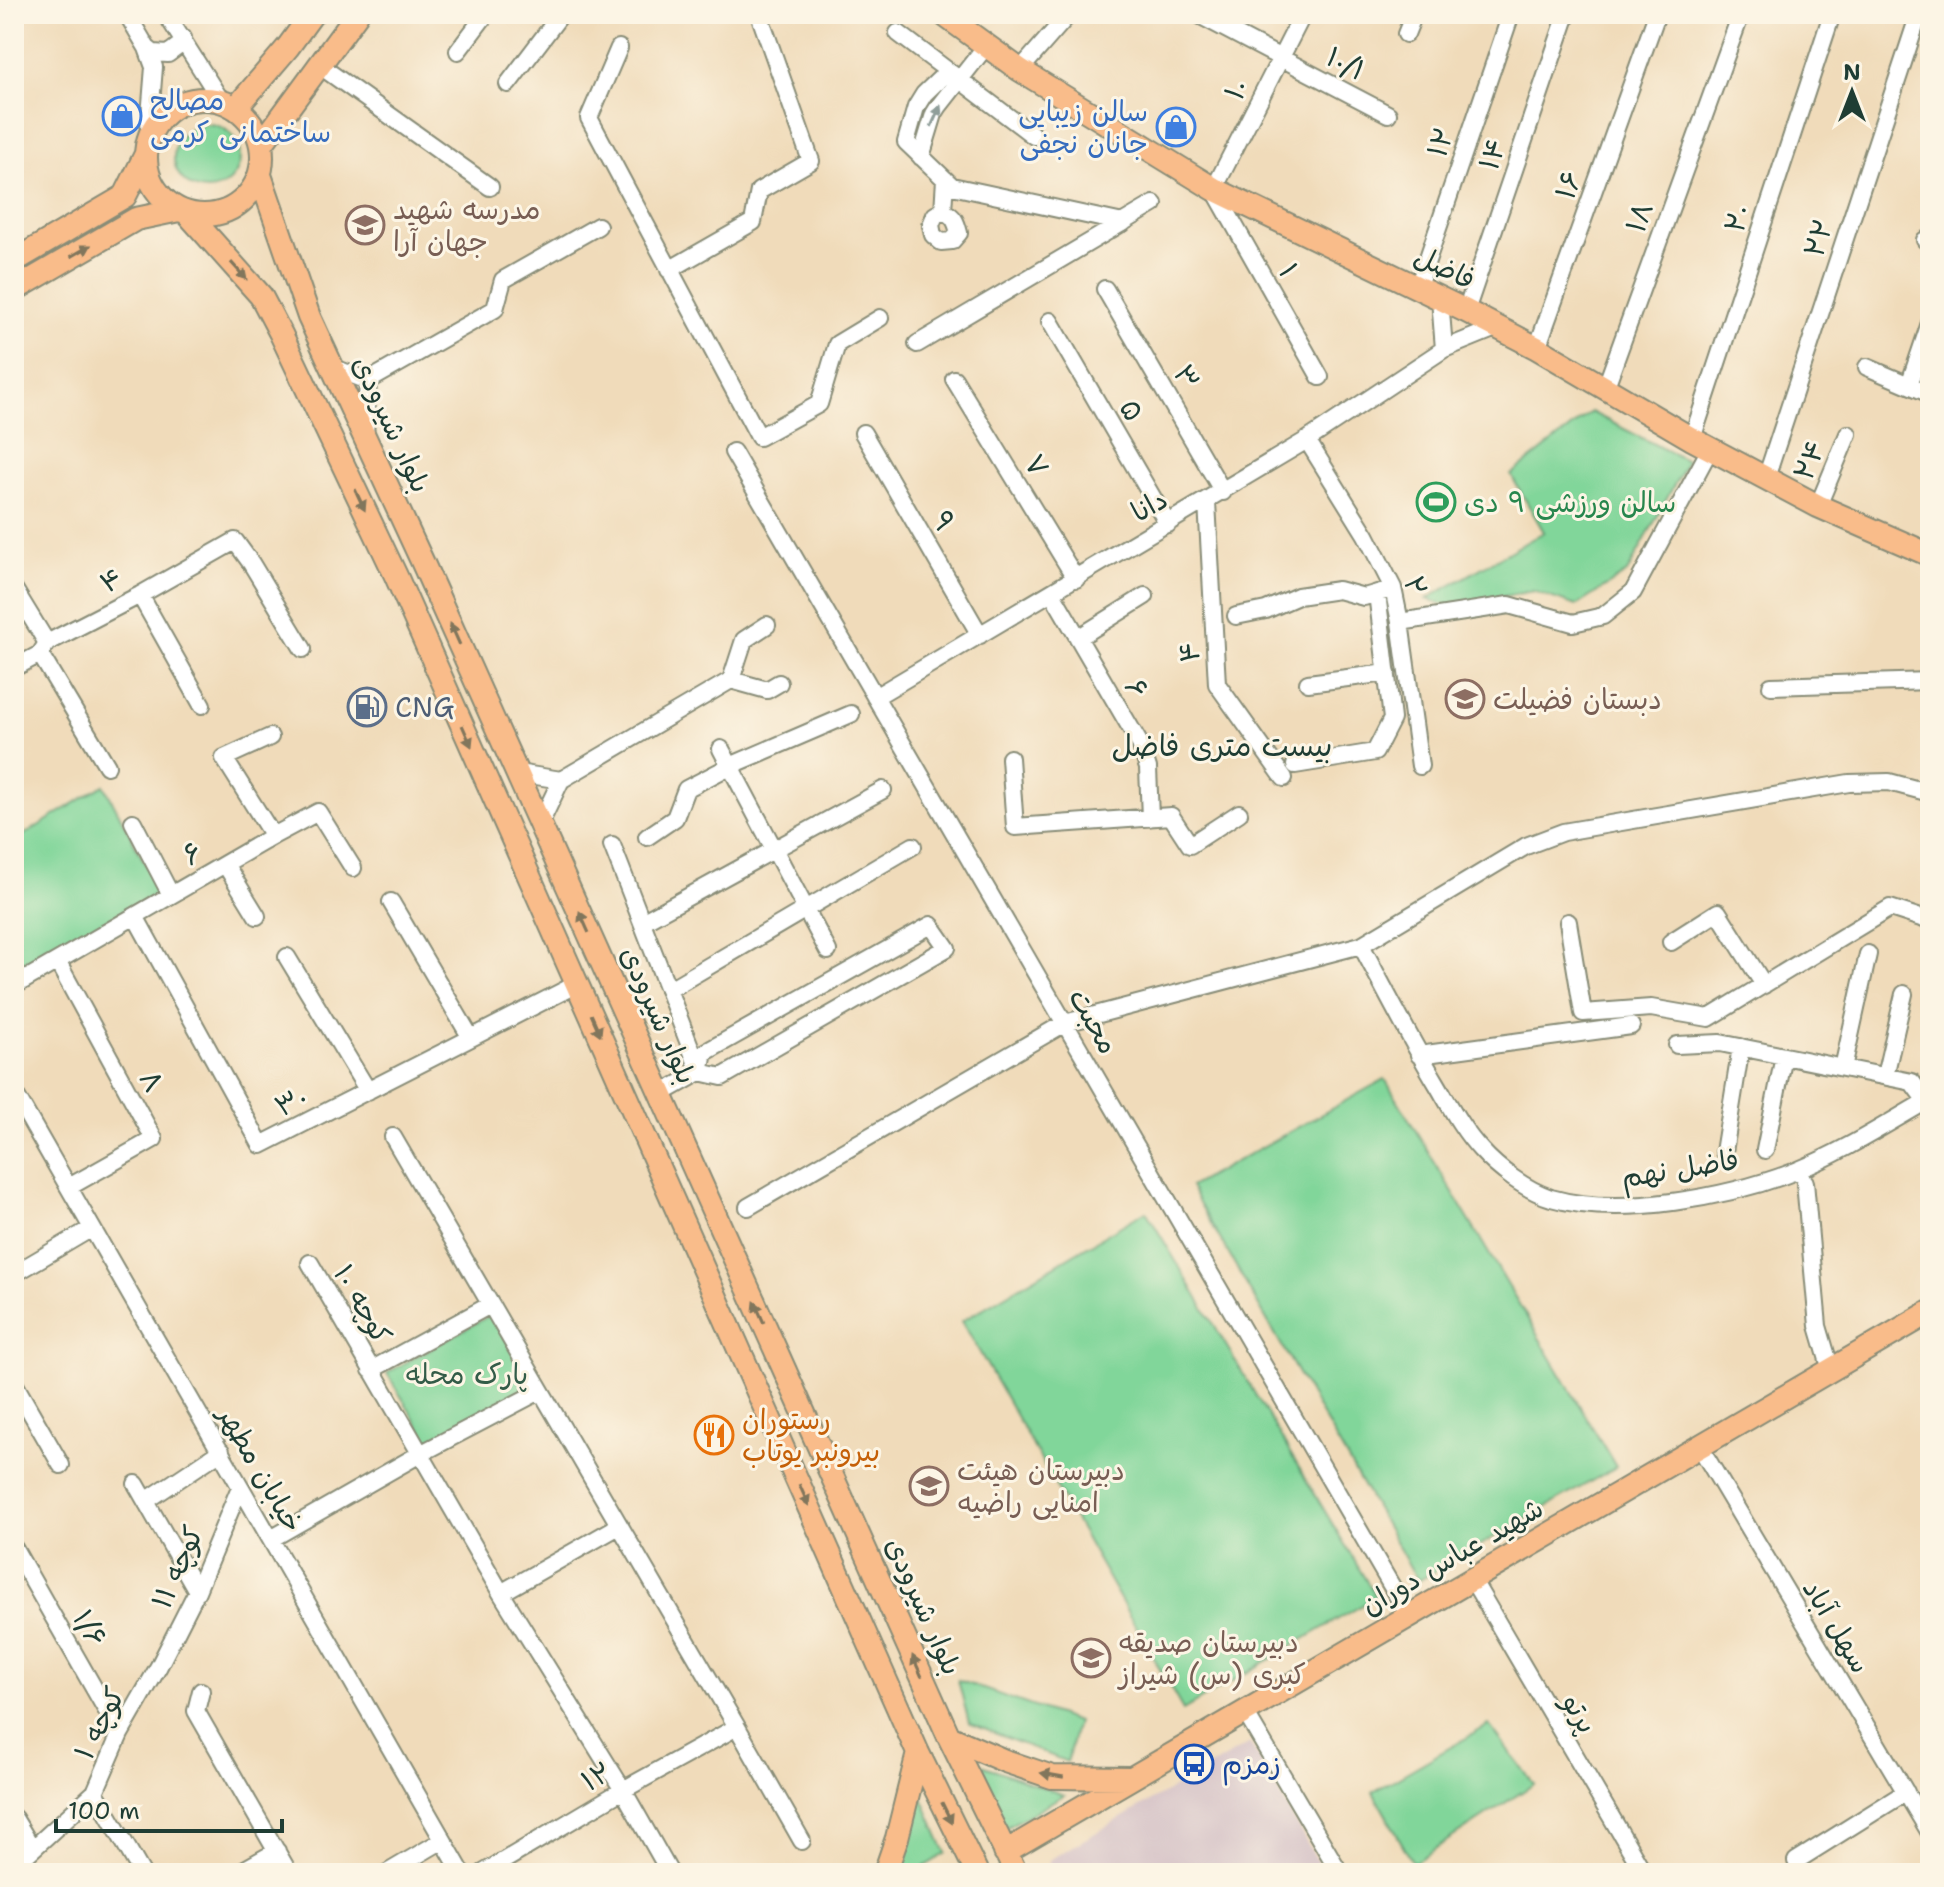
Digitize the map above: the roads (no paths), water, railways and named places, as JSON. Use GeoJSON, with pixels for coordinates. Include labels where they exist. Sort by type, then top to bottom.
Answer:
{"type":"FeatureCollection","features":[{"type":"Feature","properties":{"kind":"main road"},"geometry":{"type":"LineString","coordinates":[[229,105],[270,68],[312,14]]}},
{"type":"Feature","properties":{"kind":"main road"},"geometry":{"type":"LineString","coordinates":[[261,145],[357,14]]}},
{"type":"Feature","properties":{"kind":"main road","name":"فاضل"},"geometry":{"type":"LineString","coordinates":[[943,14],[1020,70],[1214,189],[1498,327],[1701,444],[1818,506],[1929,551]]}},
{"type":"Feature","properties":{"kind":"main road"},"geometry":{"type":"LineString","coordinates":[[270,68],[272,79],[280,88],[290,91],[301,89]]}},
{"type":"Feature","properties":{"kind":"main road"},"geometry":{"type":"LineString","coordinates":[[14,261],[125,196],[155,125],[168,111],[201,99],[229,105],[252,124],[261,145],[263,160],[260,175],[244,200],[217,214],[202,216],[183,211],[136,219],[14,290]]}},
{"type":"Feature","properties":{"kind":"main road"},"geometry":{"type":"LineString","coordinates":[[147,149],[147,171],[161,197],[183,211],[261,296],[281,334],[396,576],[970,1871]]}},
{"type":"Feature","properties":{"kind":"main road","name":"بلوار شیرودی"},"geometry":{"type":"LineString","coordinates":[[260,175],[309,317],[518,773],[949,1737],[1016,1873]]}},
{"type":"Feature","properties":{"kind":"main road","name":"شهید عباس دوران"},"geometry":{"type":"LineString","coordinates":[[1005,1852],[1930,1312]]}},
{"type":"Feature","properties":{"kind":"main road"},"geometry":{"type":"LineString","coordinates":[[750,1372],[768,1370],[780,1357]]}},
{"type":"Feature","properties":{"kind":"main road"},"geometry":{"type":"LineString","coordinates":[[762,1397],[774,1386],[791,1384]]}},
{"type":"Feature","properties":{"kind":"main road"},"geometry":{"type":"LineString","coordinates":[[949,1737],[1052,1777],[1130,1778]]}},
{"type":"Feature","properties":{"kind":"main road"},"geometry":{"type":"LineString","coordinates":[[885,1873],[918,1753]]}},
{"type":"Feature","properties":{"kind":"main road"},"geometry":{"type":"LineString","coordinates":[[1025,1873],[1032,1849],[1045,1829]]}},
{"type":"Feature","properties":{"kind":"street"},"geometry":{"type":"LineString","coordinates":[[127,14],[154,67],[147,149]]}},
{"type":"Feature","properties":{"kind":"street"},"geometry":{"type":"LineString","coordinates":[[166,14],[229,105]]}},
{"type":"Feature","properties":{"kind":"street"},"geometry":{"type":"LineString","coordinates":[[458,51],[486,14]]}},
{"type":"Feature","properties":{"kind":"street"},"geometry":{"type":"LineString","coordinates":[[508,84],[561,14]]}},
{"type":"Feature","properties":{"kind":"street"},"geometry":{"type":"LineString","coordinates":[[669,270],[753,222],[759,191],[811,161],[759,14]]}},
{"type":"Feature","properties":{"kind":"street"},"geometry":{"type":"LineString","coordinates":[[1020,70],[1069,14]]}},
{"type":"Feature","properties":{"kind":"street","name":"۱۰/۱"},"geometry":{"type":"LineString","coordinates":[[1197,14],[1388,114]]}},
{"type":"Feature","properties":{"kind":"street","name":"۱۰"},"geometry":{"type":"LineString","coordinates":[[1214,189],[1303,14]]}},
{"type":"Feature","properties":{"kind":"street"},"geometry":{"type":"LineString","coordinates":[[1406,34],[1414,14]]}},
{"type":"Feature","properties":{"kind":"street","name":"۱۲"},"geometry":{"type":"LineString","coordinates":[[1418,287],[1511,14]]}},
{"type":"Feature","properties":{"kind":"street","name":"۱۴"},"geometry":{"type":"LineString","coordinates":[[1466,311],[1567,14]]}},
{"type":"Feature","properties":{"kind":"street","name":"۱۶"},"geometry":{"type":"LineString","coordinates":[[1537,348],[1657,14]]}},
{"type":"Feature","properties":{"kind":"street","name":"۱۸"},"geometry":{"type":"LineString","coordinates":[[1605,389],[1741,14]]}},
{"type":"Feature","properties":{"kind":"street","name":"۲۰"},"geometry":{"type":"LineString","coordinates":[[1400,622],[1509,605],[1573,623],[1603,616],[1633,592],[1701,444],[1832,14]]}},
{"type":"Feature","properties":{"kind":"street","name":"۲۲"},"geometry":{"type":"LineString","coordinates":[[1766,478],[1925,15]]}},
{"type":"Feature","properties":{"kind":"street"},"geometry":{"type":"LineString","coordinates":[[898,33],[1034,136]]}},
{"type":"Feature","properties":{"kind":"street"},"geometry":{"type":"LineString","coordinates":[[147,48],[153,53],[168,54],[175,51],[183,38]]}},
{"type":"Feature","properties":{"kind":"street"},"geometry":{"type":"LineString","coordinates":[[986,46],[954,75],[924,94],[916,107],[906,142],[952,186],[1123,223]]}},
{"type":"Feature","properties":{"kind":"street"},"geometry":{"type":"LineString","coordinates":[[619,48],[589,118],[759,437],[819,404],[837,344],[880,318]]}},
{"type":"Feature","properties":{"kind":"street"},"geometry":{"type":"LineString","coordinates":[[319,65],[490,187]]}},
{"type":"Feature","properties":{"kind":"street"},"geometry":{"type":"LineString","coordinates":[[921,157],[934,114],[954,75]]}},
{"type":"Feature","properties":{"kind":"street"},"geometry":{"type":"LineString","coordinates":[[943,211],[945,179]]}},
{"type":"Feature","properties":{"kind":"street","name":"۱"},"geometry":{"type":"LineString","coordinates":[[1214,189],[1320,377]]}},
{"type":"Feature","properties":{"kind":"street"},"geometry":{"type":"LineString","coordinates":[[917,344],[1154,204]]}},
{"type":"Feature","properties":{"kind":"street"},"geometry":{"type":"LineString","coordinates":[[368,381],[495,309],[503,280],[598,226]]}},
{"type":"Feature","properties":{"kind":"street","name":"۳"},"geometry":{"type":"LineString","coordinates":[[1105,289],[1223,492]]}},
{"type":"Feature","properties":{"kind":"street"},"geometry":{"type":"LineString","coordinates":[[1440,299],[1444,349]]}},
{"type":"Feature","properties":{"kind":"street","name":"۵"},"geometry":{"type":"LineString","coordinates":[[1050,321],[1168,524]]}},
{"type":"Feature","properties":{"kind":"street"},"geometry":{"type":"LineString","coordinates":[[1909,385],[1930,323]]}},
{"type":"Feature","properties":{"kind":"street","name":"دانا"},"geometry":{"type":"LineString","coordinates":[[875,697],[1207,502],[1444,349],[1498,327]]}},
{"type":"Feature","properties":{"kind":"street"},"geometry":{"type":"LineString","coordinates":[[332,367],[368,381]]}},
{"type":"Feature","properties":{"kind":"street"},"geometry":{"type":"LineString","coordinates":[[1867,367],[1930,394]]}},
{"type":"Feature","properties":{"kind":"street","name":"۷"},"geometry":{"type":"LineString","coordinates":[[954,379],[1076,579]]}},
{"type":"Feature","properties":{"kind":"street"},"geometry":{"type":"LineString","coordinates":[[365,438],[368,381]]}},
{"type":"Feature","properties":{"kind":"street","name":"۹"},"geometry":{"type":"LineString","coordinates":[[863,433],[980,635]]}},
{"type":"Feature","properties":{"kind":"street","name":"۲۴"},"geometry":{"type":"LineString","coordinates":[[1818,506],[1848,434]]}},
{"type":"Feature","properties":{"kind":"street","name":"۲"},"geometry":{"type":"LineString","coordinates":[[1307,440],[1366,535],[1385,591],[1400,622],[1420,766]]}},
{"type":"Feature","properties":{"kind":"street","name":"محبت"},"geometry":{"type":"LineString","coordinates":[[733,452],[1409,1616]]}},
{"type":"Feature","properties":{"kind":"street","name":"۴"},"geometry":{"type":"LineString","coordinates":[[1207,502],[1217,684],[1290,771],[1375,752],[1392,719],[1387,673]]}},
{"type":"Feature","properties":{"kind":"street","name":"۴"},"geometry":{"type":"LineString","coordinates":[[14,668],[43,648],[235,541],[303,649]]}},
{"type":"Feature","properties":{"kind":"street"},"geometry":{"type":"LineString","coordinates":[[14,589],[107,766]]}},
{"type":"Feature","properties":{"kind":"street"},"geometry":{"type":"LineString","coordinates":[[1236,616],[1266,610],[1298,596],[1338,590],[1364,597],[1385,591],[1387,673],[1308,683]]}},
{"type":"Feature","properties":{"kind":"street","name":"۶"},"geometry":{"type":"LineString","coordinates":[[1052,593],[1140,744],[1148,768],[1150,818]]}},
{"type":"Feature","properties":{"kind":"street"},"geometry":{"type":"LineString","coordinates":[[140,595],[202,705]]}},
{"type":"Feature","properties":{"kind":"street"},"geometry":{"type":"LineString","coordinates":[[1078,638],[1145,596]]}},
{"type":"Feature","properties":{"kind":"street"},"geometry":{"type":"LineString","coordinates":[[540,824],[561,780],[731,680],[744,640],[767,625]]}},
{"type":"Feature","properties":{"kind":"street"},"geometry":{"type":"LineString","coordinates":[[731,680],[767,690],[779,683]]}},
{"type":"Feature","properties":{"kind":"street"},"geometry":{"type":"LineString","coordinates":[[1771,686],[1930,681]]}},
{"type":"Feature","properties":{"kind":"street"},"geometry":{"type":"LineString","coordinates":[[647,837],[675,818],[686,789],[730,766],[851,714]]}},
{"type":"Feature","properties":{"kind":"street"},"geometry":{"type":"LineString","coordinates":[[270,737],[224,758],[273,836]]}},
{"type":"Feature","properties":{"kind":"street"},"geometry":{"type":"LineString","coordinates":[[721,749],[828,951]]}},
{"type":"Feature","properties":{"kind":"street"},"geometry":{"type":"LineString","coordinates":[[1010,758],[1015,827],[1171,816],[1190,845],[1239,813]]}},
{"type":"Feature","properties":{"kind":"street"},"geometry":{"type":"LineString","coordinates":[[518,773],[561,780]]}},
{"type":"Feature","properties":{"kind":"street"},"geometry":{"type":"LineString","coordinates":[[748,1207],[1065,1023],[1361,945],[1526,846],[1563,832],[1849,783],[1889,782],[1930,793]]}},
{"type":"Feature","properties":{"kind":"street"},"geometry":{"type":"LineString","coordinates":[[642,922],[883,790]]}},
{"type":"Feature","properties":{"kind":"street","name":"۶"},"geometry":{"type":"LineString","coordinates":[[14,986],[318,812],[353,868]]}},
{"type":"Feature","properties":{"kind":"street"},"geometry":{"type":"LineString","coordinates":[[133,822],[171,895]]}},
{"type":"Feature","properties":{"kind":"street"},"geometry":{"type":"LineString","coordinates":[[612,845],[700,1072]]}},
{"type":"Feature","properties":{"kind":"street"},"geometry":{"type":"LineString","coordinates":[[668,990],[913,846]]}},
{"type":"Feature","properties":{"kind":"street"},"geometry":{"type":"LineString","coordinates":[[225,864],[257,916]]}},
{"type":"Feature","properties":{"kind":"street"},"geometry":{"type":"LineString","coordinates":[[391,902],[471,1038]]}},
{"type":"Feature","properties":{"kind":"street"},"geometry":{"type":"LineString","coordinates":[[1568,922],[1583,1013],[1651,1008],[1709,1018],[1890,908],[1930,921]]}},
{"type":"Feature","properties":{"kind":"street"},"geometry":{"type":"LineString","coordinates":[[1671,942],[1718,912],[1764,985]]}},
{"type":"Feature","properties":{"kind":"street","name":"۳۰"},"geometry":{"type":"LineString","coordinates":[[135,916],[261,1145],[577,984]]}},
{"type":"Feature","properties":{"kind":"street"},"geometry":{"type":"LineString","coordinates":[[661,1094],[700,1072],[722,1077],[947,948],[931,925],[704,1053],[700,1072]]}},
{"type":"Feature","properties":{"kind":"street","name":"فاضل نهم"},"geometry":{"type":"LineString","coordinates":[[1361,945],[1419,1055],[1472,1138],[1511,1178],[1549,1197],[1595,1206],[1661,1204],[1733,1190],[1782,1175],[1841,1149],[1928,1100]]}},
{"type":"Feature","properties":{"kind":"street"},"geometry":{"type":"LineString","coordinates":[[1843,1068],[1868,954]]}},
{"type":"Feature","properties":{"kind":"street"},"geometry":{"type":"LineString","coordinates":[[287,957],[368,1091]]}},
{"type":"Feature","properties":{"kind":"street","name":"۸"},"geometry":{"type":"LineString","coordinates":[[57,961],[154,1139],[69,1187]]}},
{"type":"Feature","properties":{"kind":"street"},"geometry":{"type":"LineString","coordinates":[[1885,1076],[1904,994]]}},
{"type":"Feature","properties":{"kind":"street"},"geometry":{"type":"LineString","coordinates":[[1419,1055],[1631,1026]]}},
{"type":"Feature","properties":{"kind":"street"},"geometry":{"type":"LineString","coordinates":[[1677,1045],[1720,1043],[1885,1076],[1912,1082],[1928,1100]]}},
{"type":"Feature","properties":{"kind":"street"},"geometry":{"type":"LineString","coordinates":[[1724,1152],[1741,1047]]}},
{"type":"Feature","properties":{"kind":"street"},"geometry":{"type":"LineString","coordinates":[[1765,1150],[1784,1056]]}},
{"type":"Feature","properties":{"kind":"street","name":"خیابان مطهر"},"geometry":{"type":"LineString","coordinates":[[14,1092],[462,1873]]}},
{"type":"Feature","properties":{"kind":"street"},"geometry":{"type":"LineString","coordinates":[[393,1137],[802,1841]]}},
{"type":"Feature","properties":{"kind":"street"},"geometry":{"type":"LineString","coordinates":[[1805,1182],[1818,1326],[1831,1370]]}},
{"type":"Feature","properties":{"kind":"street"},"geometry":{"type":"LineString","coordinates":[[14,1274],[92,1228]]}},
{"type":"Feature","properties":{"kind":"street","name":"کوچه ۱۰"},"geometry":{"type":"LineString","coordinates":[[310,1263],[501,1593],[623,1790],[670,1873]]}},
{"type":"Feature","properties":{"kind":"street"},"geometry":{"type":"LineString","coordinates":[[371,1370],[490,1305]]}},
{"type":"Feature","properties":{"kind":"street"},"geometry":{"type":"LineString","coordinates":[[14,1383],[61,1465]]}},
{"type":"Feature","properties":{"kind":"street"},"geometry":{"type":"LineString","coordinates":[[271,1539],[420,1454],[540,1391]]}},
{"type":"Feature","properties":{"kind":"street","name":"سهل آباد"},"geometry":{"type":"LineString","coordinates":[[1700,1447],[1930,1833]]}},
{"type":"Feature","properties":{"kind":"street"},"geometry":{"type":"LineString","coordinates":[[146,1501],[221,1451]]}},
{"type":"Feature","properties":{"kind":"street"},"geometry":{"type":"LineString","coordinates":[[136,1484],[197,1591]]}},
{"type":"Feature","properties":{"kind":"street","name":"کوچه ۱۱"},"geometry":{"type":"LineString","coordinates":[[159,1666],[197,1591],[240,1487]]}},
{"type":"Feature","properties":{"kind":"street"},"geometry":{"type":"LineString","coordinates":[[501,1593],[619,1526]]}},
{"type":"Feature","properties":{"kind":"street","name":"۱/۶"},"geometry":{"type":"LineString","coordinates":[[14,1548],[120,1734]]}},
{"type":"Feature","properties":{"kind":"street","name":"پرتو"},"geometry":{"type":"LineString","coordinates":[[1472,1579],[1644,1873]]}},
{"type":"Feature","properties":{"kind":"street","name":"کوچه ۱"},"geometry":{"type":"LineString","coordinates":[[14,1866],[95,1792],[120,1734],[159,1666]]}},
{"type":"Feature","properties":{"kind":"street"},"geometry":{"type":"LineString","coordinates":[[201,1691],[196,1711],[289,1873]]}},
{"type":"Feature","properties":{"kind":"street"},"geometry":{"type":"LineString","coordinates":[[1245,1712],[1340,1873]]}},
{"type":"Feature","properties":{"kind":"street","name":"۱۲"},"geometry":{"type":"LineString","coordinates":[[483,1873],[737,1727]]}},
{"type":"Feature","properties":{"kind":"street"},"geometry":{"type":"LineString","coordinates":[[95,1792],[142,1873]]}},
{"type":"Feature","properties":{"kind":"street"},"geometry":{"type":"LineString","coordinates":[[1796,1861],[1906,1792]]}},
{"type":"Feature","properties":{"kind":"street"},"geometry":{"type":"LineString","coordinates":[[14,1818],[32,1848]]}},
{"type":"Feature","properties":{"kind":"street"},"geometry":{"type":"LineString","coordinates":[[387,1873],[443,1840]]}},
{"type":"Feature","properties":{"kind":"street"},"geometry":{"type":"LineString","coordinates":[[238,1873],[277,1851]]}},
{"type":"Feature","properties":{"kind":"place","name":"مصالح ساختمانی کرمی"},"geometry":{"type":"Point","coordinates":[122,116]}},
{"type":"Feature","properties":{"kind":"place","name":"سالن زیبایی جانان نجفی"},"geometry":{"type":"Point","coordinates":[1176,127]}},
{"type":"Feature","properties":{"kind":"place","name":"مدرسه شهید جهان آرا"},"geometry":{"type":"Point","coordinates":[365,225]}},
{"type":"Feature","properties":{"kind":"place","name":"سالن ورزشی ۹ دی"},"geometry":{"type":"Point","coordinates":[1436,502]}},
{"type":"Feature","properties":{"kind":"place","name":"دبستان فضیلت"},"geometry":{"type":"Point","coordinates":[1465,699]}},
{"type":"Feature","properties":{"kind":"place","name":"CNG"},"geometry":{"type":"Point","coordinates":[367,707]}},
{"type":"Feature","properties":{"kind":"place","name":"رستوران بیرونبر یوتاب"},"geometry":{"type":"Point","coordinates":[714,1435]}},
{"type":"Feature","properties":{"kind":"place","name":"دبیرستان هیئت امنایی راضیه"},"geometry":{"type":"Point","coordinates":[929,1486]}},
{"type":"Feature","properties":{"kind":"place","name":"دبیرستان صدیقه کبری (س) شیراز"},"geometry":{"type":"Point","coordinates":[1091,1658]}},
{"type":"Feature","properties":{"kind":"place","name":"زمزم"},"geometry":{"type":"Point","coordinates":[1194,1764]}},
{"type":"Feature","properties":{"kind":"district","name":"بیست متری فاضل"},"geometry":{"type":"Point","coordinates":[1222,745]}},
{"type":"Feature","properties":{"kind":"park label","name":"پارک محله"},"geometry":{"type":"Point","coordinates":[467,1374]}}]}
